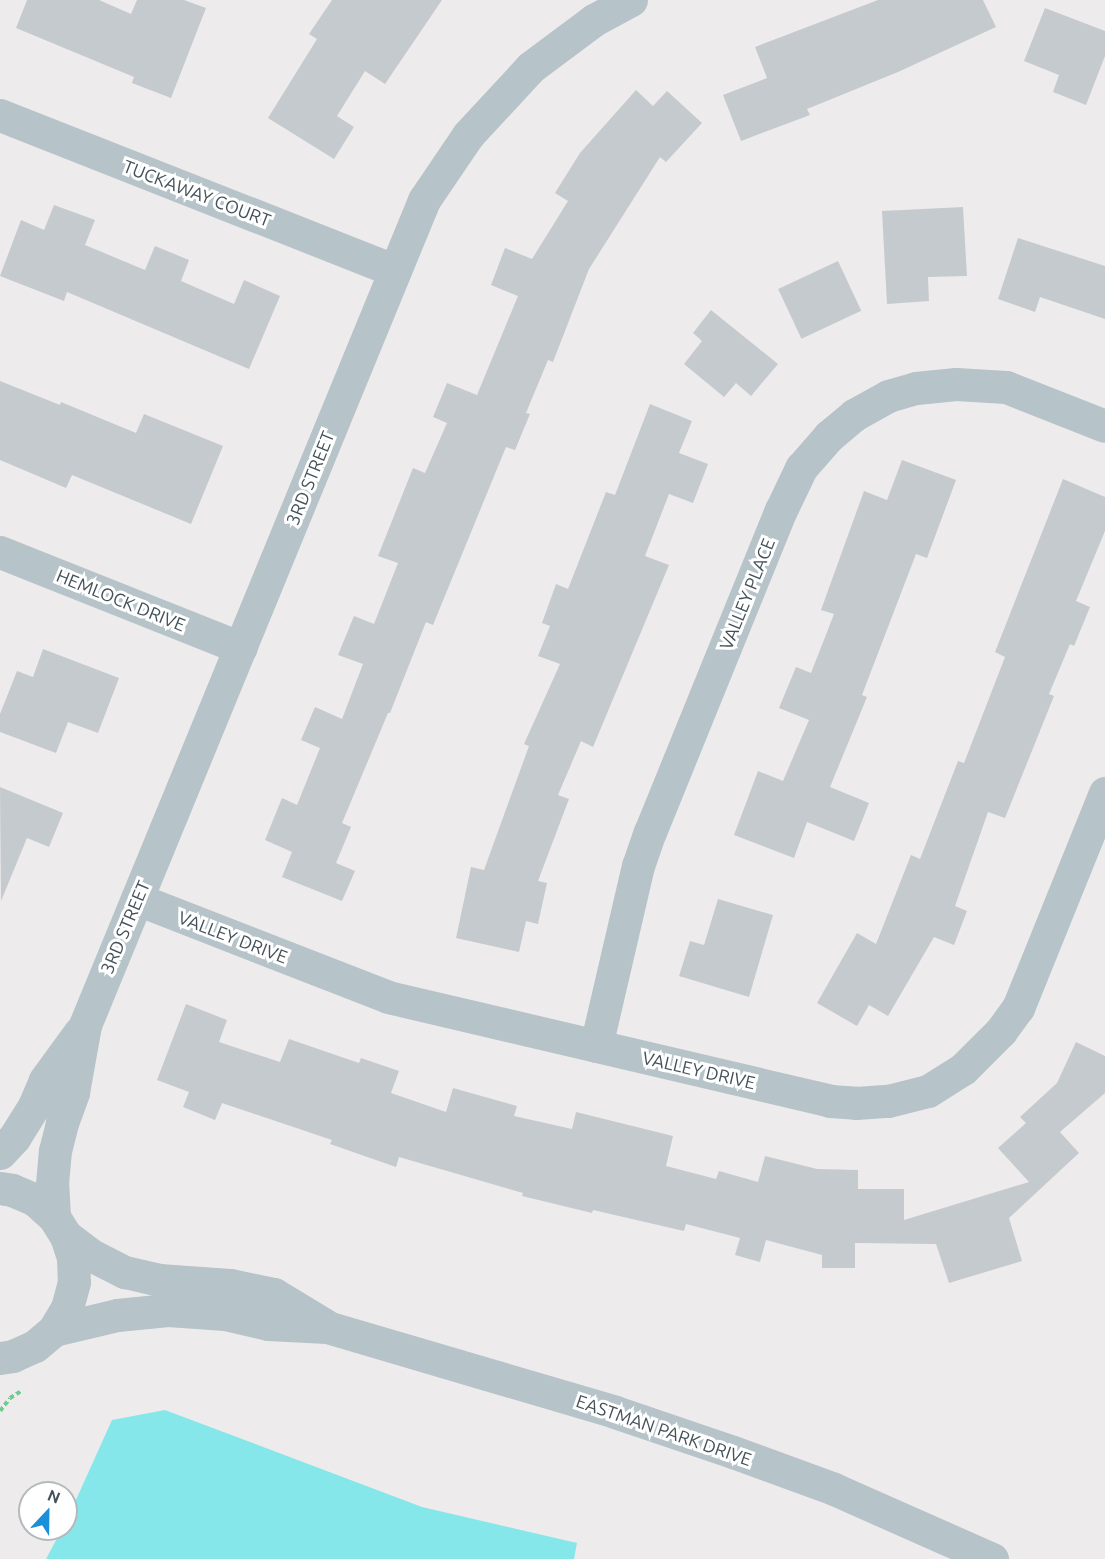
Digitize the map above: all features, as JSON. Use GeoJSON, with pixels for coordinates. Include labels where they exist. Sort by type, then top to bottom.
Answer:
{"type":"FeatureCollection","features":[{"type":"Feature","properties":{"kind":"street","name":"3RD STREET"},"geometry":{"type":"LineString","coordinates":[[54,1330],[68,1308],[74,1282],[73,1257],[60,1226],[52,1184],[56,1151],[62,1123],[73,1092],[85,1025],[424,200],[468,135],[494,106],[554,48],[594,20],[631,0]]}},
{"type":"Feature","properties":{"kind":"street","name":"TUCKAWAY COURT"},"geometry":{"type":"LineString","coordinates":[[0,115],[394,270]]}},
{"type":"Feature","properties":{"kind":"street","name":"VALLEY PLACE"},"geometry":{"type":"LineString","coordinates":[[596,1046],[638,866],[650,832],[781,510],[801,468],[829,436],[854,415],[888,396],[916,388],[956,384],[1005,387],[1105,426]]}},
{"type":"Feature","properties":{"kind":"street","name":"HEMLOCK DRIVE"},"geometry":{"type":"LineString","coordinates":[[0,552],[241,648]]}},
{"type":"Feature","properties":{"kind":"street","name":"VALLEY DRIVE"},"geometry":{"type":"LineString","coordinates":[[137,899],[367,990],[830,1101],[856,1103],[888,1101],[928,1091],[963,1069],[1001,1031],[1018,1008],[1105,793]]}},
{"type":"Feature","properties":{"kind":"street","name":"3RD STREET"},"geometry":{"type":"LineString","coordinates":[[0,1153],[14,1138],[34,1106],[45,1080],[85,1025]]}},
{"type":"Feature","properties":{"kind":"street","name":"EASTMAN PARK DRIVE"},"geometry":{"type":"LineString","coordinates":[[0,1188],[12,1190],[35,1200],[91,1255],[125,1272],[159,1280],[230,1285],[274,1294],[327,1327]]}},
{"type":"Feature","properties":{"kind":"street","name":"EASTMAN PARK DRIVE"},"geometry":{"type":"LineString","coordinates":[[54,1330],[117,1315],[168,1310],[225,1314],[268,1324],[327,1327],[615,1412],[733,1452],[834,1489],[992,1559]]}},
{"type":"Feature","properties":{"kind":"street"},"geometry":{"type":"LineString","coordinates":[[4,1360],[35,1346],[54,1330]]}},
{"type":"Feature","properties":{"kind":"water"},"geometry":{"type":"Polygon","coordinates":[[[165,1410],[422,1507],[577,1543],[574,1559],[46,1559],[56,1541],[78,1541],[78,1495],[112,1420],[165,1410]]]}},
{"type":"Feature","properties":{"kind":"building"},"geometry":{"type":"Polygon","coordinates":[[[27,0],[99,0],[131,14],[137,0],[184,0],[206,8],[171,98],[132,83],[134,77],[16,28],[27,0]]]}},
{"type":"Feature","properties":{"kind":"building"},"geometry":{"type":"Polygon","coordinates":[[[332,0],[442,0],[385,84],[365,71],[337,116],[354,127],[334,159],[268,118],[317,39],[309,34],[332,0]]]}},
{"type":"Feature","properties":{"kind":"building"},"geometry":{"type":"Polygon","coordinates":[[[878,0],[983,0],[996,27],[898,72],[807,109],[810,115],[741,141],[723,95],[767,78],[755,47],[878,0]]]}},
{"type":"Feature","properties":{"kind":"building"},"geometry":{"type":"Polygon","coordinates":[[[1045,8],[1105,31],[1105,56],[1086,105],[1053,92],[1059,75],[1024,61],[1045,8]]]}},
{"type":"Feature","properties":{"kind":"building"},"geometry":{"type":"Polygon","coordinates":[[[636,90],[653,106],[667,91],[702,123],[666,162],[660,157],[589,269],[553,362],[548,360],[526,413],[530,414],[515,450],[506,447],[433,625],[426,622],[390,713],[388,713],[342,823],[351,827],[336,863],[355,871],[342,901],[282,877],[292,852],[265,840],[282,798],[297,805],[320,748],[301,740],[315,707],[342,719],[363,664],[338,655],[354,616],[374,624],[398,563],[378,556],[413,468],[425,473],[447,423],[433,417],[447,383],[477,395],[518,296],[491,285],[505,248],[532,259],[568,201],[555,193],[580,153],[636,90]]]}},
{"type":"Feature","properties":{"kind":"building"},"geometry":{"type":"Polygon","coordinates":[[[54,205],[95,220],[85,245],[145,270],[155,246],[189,260],[181,281],[234,304],[244,280],[280,296],[249,369],[67,292],[64,301],[0,276],[21,220],[44,230],[54,205]]]}},
{"type":"Feature","properties":{"kind":"building"},"geometry":{"type":"Polygon","coordinates":[[[963,207],[967,276],[928,277],[929,301],[887,304],[882,211],[963,207]]]}},
{"type":"Feature","properties":{"kind":"building"},"geometry":{"type":"Polygon","coordinates":[[[1018,238],[1105,266],[1105,319],[1040,297],[1035,312],[998,299],[1018,238]]]}},
{"type":"Feature","properties":{"kind":"building"},"geometry":{"type":"Polygon","coordinates":[[[838,261],[861,311],[801,339],[778,289],[838,261]]]}},
{"type":"Feature","properties":{"kind":"building"},"geometry":{"type":"Polygon","coordinates":[[[711,310],[778,364],[751,396],[736,383],[724,397],[684,364],[702,341],[693,333],[711,310]]]}},
{"type":"Feature","properties":{"kind":"building"},"geometry":{"type":"Polygon","coordinates":[[[0,381],[60,405],[61,402],[136,433],[144,414],[223,446],[191,524],[72,475],[66,488],[0,460],[0,381]]]}},
{"type":"Feature","properties":{"kind":"building"},"geometry":{"type":"Polygon","coordinates":[[[650,404],[692,421],[679,453],[708,464],[693,503],[669,494],[645,556],[669,565],[593,747],[581,741],[558,795],[569,799],[538,881],[547,883],[538,924],[526,921],[519,952],[456,938],[471,867],[484,870],[529,746],[524,744],[560,664],[538,656],[550,626],[542,623],[556,584],[568,589],[606,492],[615,495],[650,404]]]}},
{"type":"Feature","properties":{"kind":"building"},"geometry":{"type":"Polygon","coordinates":[[[902,460],[956,480],[927,558],[916,554],[862,695],[867,697],[830,787],[869,803],[854,841],[807,822],[794,858],[734,835],[758,771],[783,781],[809,720],[779,708],[796,667],[811,673],[834,614],[821,610],[864,491],[887,500],[902,460]]]}},
{"type":"Feature","properties":{"kind":"building"},"geometry":{"type":"Polygon","coordinates":[[[1063,479],[1105,497],[1105,531],[1076,601],[1090,607],[1074,646],[1070,644],[1049,694],[1054,696],[1005,818],[988,812],[955,906],[967,911],[954,945],[934,937],[888,1016],[869,1005],[857,1026],[817,1003],[857,933],[876,944],[911,855],[920,859],[958,761],[964,763],[1005,657],[995,652],[1063,479]]]}},
{"type":"Feature","properties":{"kind":"building"},"geometry":{"type":"Polygon","coordinates":[[[43,649],[119,678],[98,733],[68,722],[56,753],[0,732],[0,714],[17,671],[33,677],[43,649]]]}},
{"type":"Feature","properties":{"kind":"building"},"geometry":{"type":"Polygon","coordinates":[[[0,787],[63,813],[49,847],[27,838],[1,901],[0,787]]]}},
{"type":"Feature","properties":{"kind":"building"},"geometry":{"type":"Polygon","coordinates":[[[718,899],[773,915],[749,997],[679,976],[690,941],[704,945],[718,899]]]}},
{"type":"Feature","properties":{"kind":"building"},"geometry":{"type":"Polygon","coordinates":[[[186,1004],[227,1020],[219,1042],[280,1062],[289,1039],[359,1063],[361,1058],[399,1071],[391,1093],[446,1112],[453,1088],[517,1106],[514,1116],[572,1129],[576,1112],[673,1136],[666,1166],[716,1179],[719,1171],[758,1182],[765,1156],[817,1169],[858,1170],[858,1189],[904,1189],[904,1220],[1029,1182],[998,1148],[1026,1123],[1020,1117],[1057,1083],[1076,1042],[1105,1056],[1105,1093],[1060,1132],[1079,1153],[1009,1218],[1022,1261],[949,1283],[936,1244],[855,1243],[855,1268],[822,1268],[822,1255],[766,1240],[760,1262],[735,1255],[740,1238],[686,1224],[684,1231],[593,1210],[592,1213],[522,1196],[523,1193],[399,1157],[396,1167],[330,1144],[332,1140],[222,1103],[215,1120],[183,1107],[189,1092],[157,1080],[186,1004]]]}}]}
